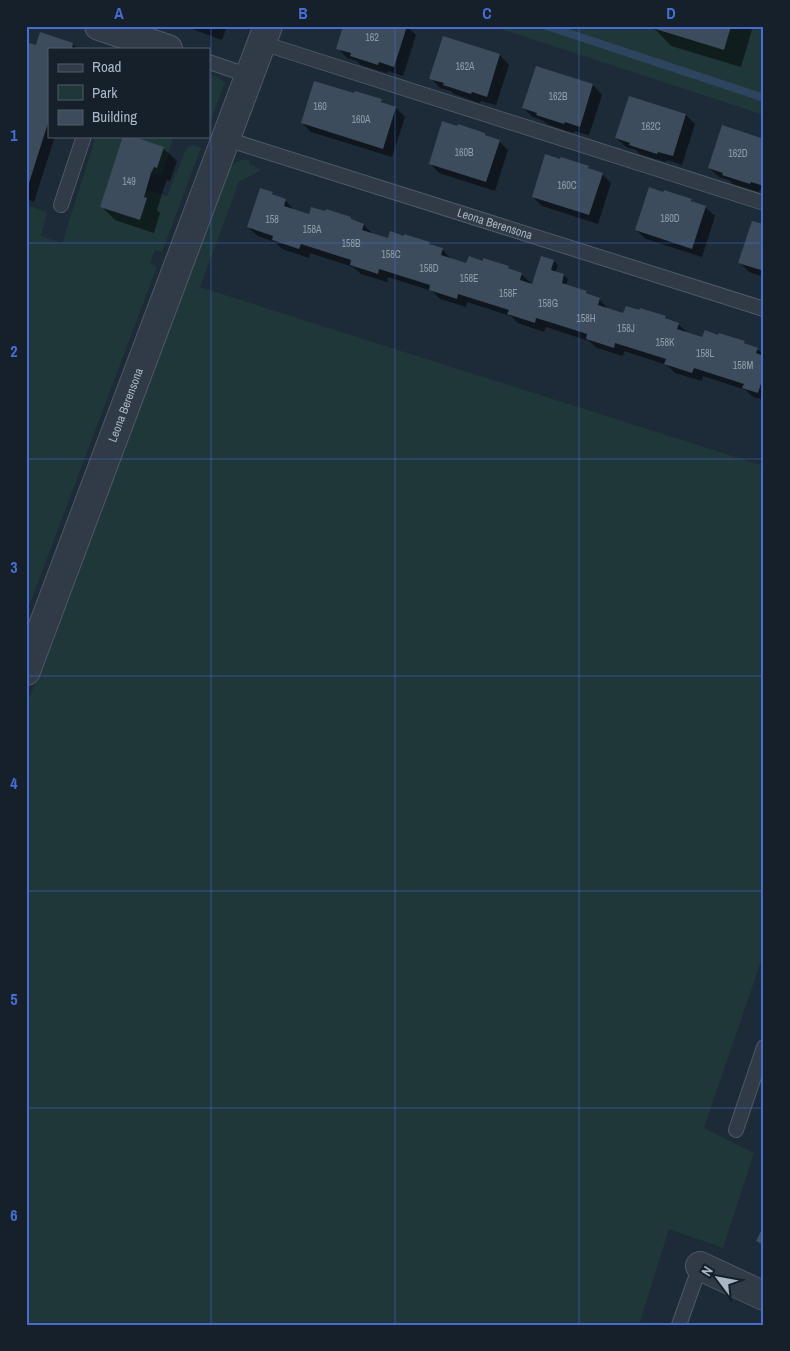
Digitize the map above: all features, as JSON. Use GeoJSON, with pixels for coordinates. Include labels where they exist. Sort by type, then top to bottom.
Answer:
{"type":"FeatureCollection","features":[{"type":"Feature","properties":{"kind":"street","name":"Leona Berensona"},"geometry":{"type":"LineString","coordinates":[[26,671],[265,34]]}},
{"type":"Feature","properties":{"kind":"street"},"geometry":{"type":"LineString","coordinates":[[109,36],[163,48]]}},
{"type":"Feature","properties":{"kind":"street"},"geometry":{"type":"LineString","coordinates":[[700,1266],[764,1296]]}},
{"type":"Feature","properties":{"kind":"lane"},"geometry":{"type":"LineString","coordinates":[[265,34],[764,203]]}},
{"type":"Feature","properties":{"kind":"lane"},"geometry":{"type":"LineString","coordinates":[[210,62],[250,76]]}},
{"type":"Feature","properties":{"kind":"lane"},"geometry":{"type":"LineString","coordinates":[[61,206],[83,138]]}},
{"type":"Feature","properties":{"kind":"lane","name":"Leona Berensona"},"geometry":{"type":"LineString","coordinates":[[226,139],[764,309]]}},
{"type":"Feature","properties":{"kind":"lane"},"geometry":{"type":"LineString","coordinates":[[736,1130],[764,1047]]}},
{"type":"Feature","properties":{"kind":"lane"},"geometry":{"type":"LineString","coordinates":[[679,1325],[700,1266]]}},
{"type":"Feature","properties":{"kind":"green space"},"geometry":{"type":"Polygon","coordinates":[[[492,26],[653,26],[653,29],[724,50],[731,26],[764,26],[764,115],[492,26]]]}},
{"type":"Feature","properties":{"kind":"green space"},"geometry":{"type":"Polygon","coordinates":[[[210,74],[225,82],[210,123],[210,74]]]}},
{"type":"Feature","properties":{"kind":"green space"},"geometry":{"type":"Polygon","coordinates":[[[95,138],[123,138],[140,220],[147,199],[144,197],[146,190],[167,196],[187,147],[194,145],[201,148],[162,252],[155,250],[150,264],[157,267],[26,614],[26,205],[47,212],[41,236],[62,243],[95,138]]]}},
{"type":"Feature","properties":{"kind":"green space"},"geometry":{"type":"Polygon","coordinates":[[[138,138],[173,138],[161,176],[151,173],[154,167],[157,167],[163,147],[138,138]]]}},
{"type":"Feature","properties":{"kind":"green space"},"geometry":{"type":"Polygon","coordinates":[[[241,160],[249,160],[250,164],[261,170],[239,182],[200,287],[764,466],[764,953],[704,1128],[754,1153],[723,1248],[669,1229],[639,1325],[26,1325],[26,706],[54,638],[228,171],[234,163],[241,160]]]}},
{"type":"Feature","properties":{"kind":"building"},"geometry":{"type":"Polygon","coordinates":[[[343,26],[407,26],[394,67],[379,62],[378,65],[350,56],[351,53],[336,49],[343,26]]]}},
{"type":"Feature","properties":{"kind":"building"},"geometry":{"type":"Polygon","coordinates":[[[653,26],[731,26],[724,50],[652,28],[653,26]]]}},
{"type":"Feature","properties":{"kind":"building"},"geometry":{"type":"Polygon","coordinates":[[[40,32],[73,43],[72,48],[48,48],[48,123],[27,189],[26,52],[29,43],[36,45],[40,32]]]}},
{"type":"Feature","properties":{"kind":"building"},"geometry":{"type":"Polygon","coordinates":[[[443,36],[500,54],[487,97],[472,92],[471,94],[429,79],[443,36]]]}},
{"type":"Feature","properties":{"kind":"building"},"geometry":{"type":"Polygon","coordinates":[[[536,66],[593,84],[580,127],[536,115],[537,113],[522,108],[536,66]]]}},
{"type":"Feature","properties":{"kind":"building"},"geometry":{"type":"Polygon","coordinates":[[[314,81],[382,99],[381,102],[396,107],[383,149],[301,123],[314,81]]]}},
{"type":"Feature","properties":{"kind":"building"},"geometry":{"type":"Polygon","coordinates":[[[629,96],[686,114],[673,156],[658,152],[657,154],[629,145],[630,143],[615,138],[629,96]]]}},
{"type":"Feature","properties":{"kind":"building"},"geometry":{"type":"Polygon","coordinates":[[[442,121],[457,126],[458,124],[500,140],[486,182],[429,164],[442,121]]]}},
{"type":"Feature","properties":{"kind":"building"},"geometry":{"type":"Polygon","coordinates":[[[722,125],[764,139],[764,186],[751,182],[750,184],[722,175],[723,173],[708,168],[722,125]]]}},
{"type":"Feature","properties":{"kind":"building"},"geometry":{"type":"Polygon","coordinates":[[[122,138],[138,138],[164,147],[157,168],[154,167],[151,173],[144,197],[147,198],[140,220],[100,207],[122,138]]]}},
{"type":"Feature","properties":{"kind":"building"},"geometry":{"type":"Polygon","coordinates":[[[545,154],[589,166],[588,168],[603,173],[589,215],[532,197],[545,154]]]}},
{"type":"Feature","properties":{"kind":"building"},"geometry":{"type":"Polygon","coordinates":[[[649,187],[692,199],[691,201],[706,206],[692,249],[635,230],[649,187]]]}},
{"type":"Feature","properties":{"kind":"building"},"geometry":{"type":"Polygon","coordinates":[[[260,188],[286,199],[284,206],[309,214],[311,207],[325,211],[326,209],[351,217],[351,219],[364,224],[362,230],[388,238],[390,231],[430,242],[429,244],[443,248],[441,255],[466,263],[469,256],[509,266],[508,268],[522,273],[520,280],[532,284],[541,256],[554,260],[551,270],[564,274],[562,283],[587,291],[586,293],[600,298],[598,305],[623,313],[626,306],[639,310],[640,308],[666,316],[665,318],[679,323],[677,329],[702,337],[705,330],[718,335],[719,333],[745,341],[744,343],[758,348],[756,353],[764,356],[764,374],[758,393],[742,388],[744,384],[694,368],[692,373],[664,364],[666,359],[615,343],[614,348],[586,339],[587,334],[562,326],[536,318],[535,323],[507,314],[509,310],[458,294],[457,299],[429,290],[430,285],[379,269],[378,274],[350,265],[351,260],[301,244],[299,249],[272,240],[273,236],[247,227],[260,188]]]}},
{"type":"Feature","properties":{"kind":"building"},"geometry":{"type":"Polygon","coordinates":[[[752,221],[764,224],[764,271],[738,263],[752,221]]]}},
{"type":"Feature","properties":{"kind":"building"},"geometry":{"type":"Polygon","coordinates":[[[764,1225],[764,1245],[756,1241],[764,1225]]]}},
{"type":"Feature","properties":{"kind":"waterway"},"geometry":{"type":"LineString","coordinates":[[547,26],[764,98]]}}]}
